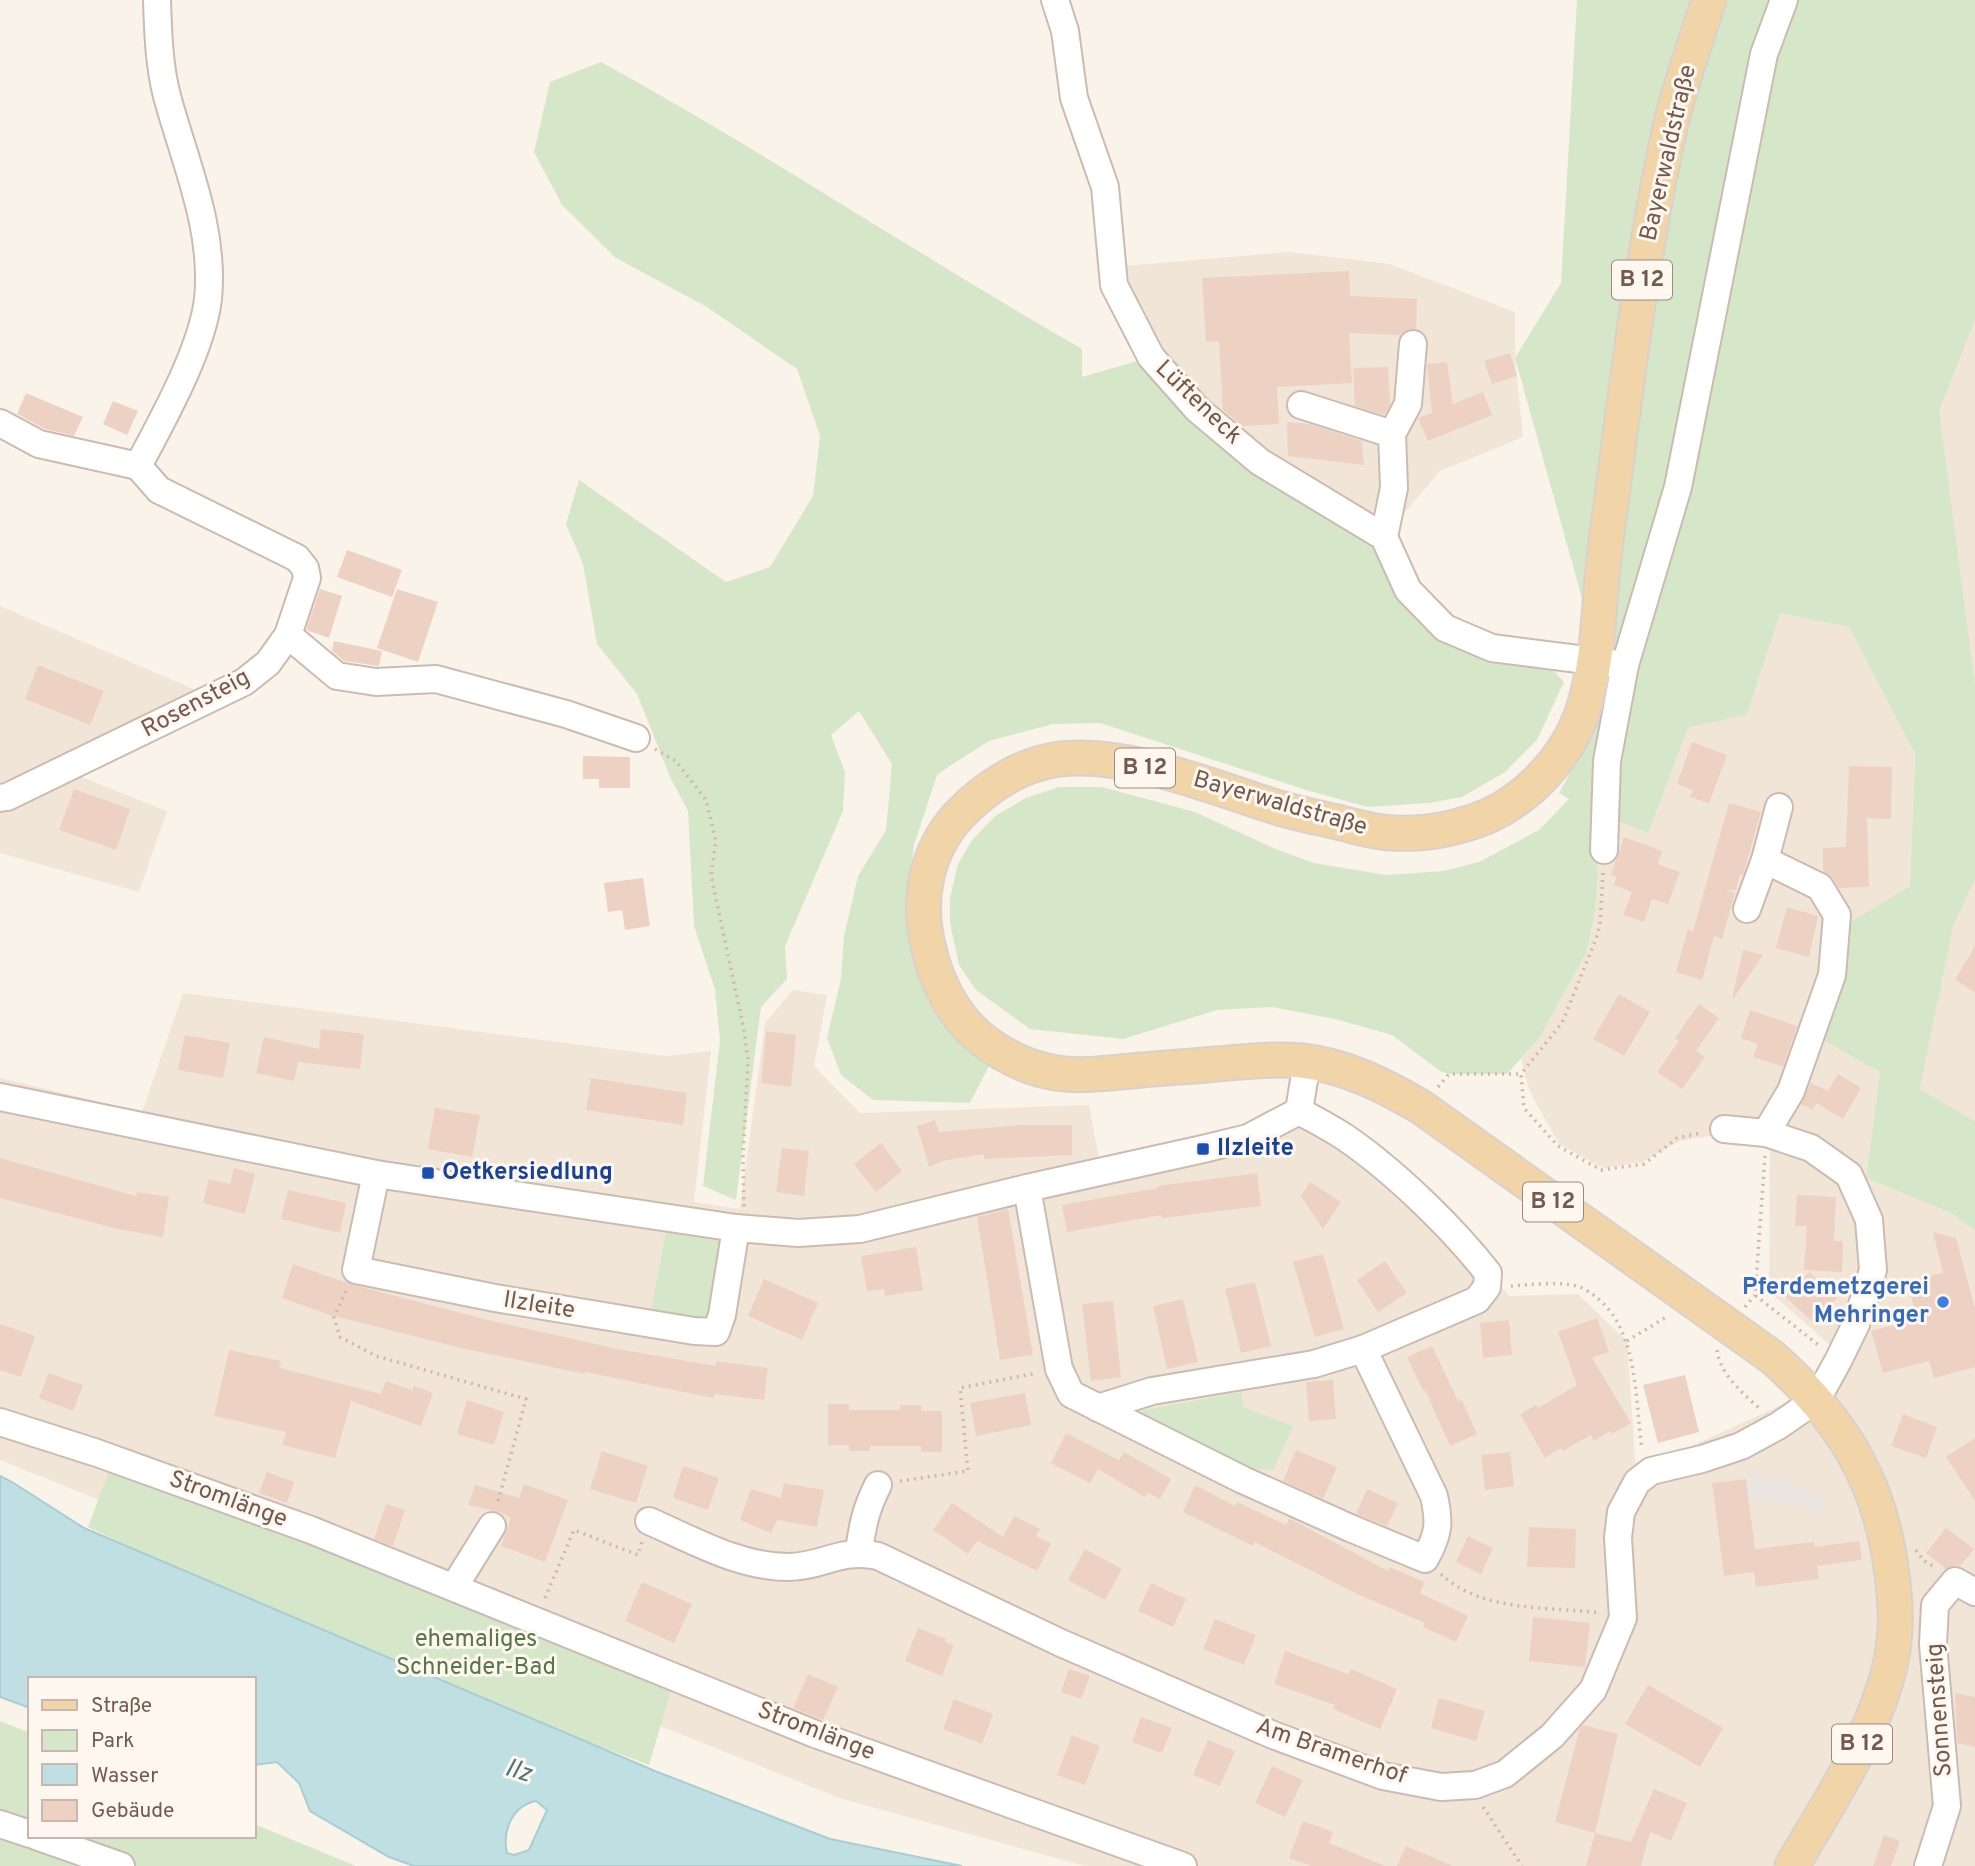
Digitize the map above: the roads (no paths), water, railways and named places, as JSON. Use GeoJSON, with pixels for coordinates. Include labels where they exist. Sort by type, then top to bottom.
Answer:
{"type":"FeatureCollection","features":[{"type":"Feature","properties":{"kind":"main road","name":"Bayerwaldstraße"},"geometry":{"type":"LineString","coordinates":[[1709,0],[1672,119],[1633,329],[1604,565],[1610,663],[1579,723],[1550,768],[1511,803],[1467,823],[1421,833],[1392,833],[1372,831],[1285,810],[1159,770],[1087,759],[1060,760],[1024,769],[997,782],[974,799],[951,824],[939,842],[929,867],[924,892],[924,923],[930,958],[940,984],[966,1026],[1008,1057],[1057,1073],[1093,1074],[1252,1061],[1307,1062],[1350,1071],[1380,1083],[1421,1107],[1772,1357],[1817,1399],[1855,1455],[1882,1519],[1896,1610],[1896,1637],[1886,1680],[1863,1742],[1792,1866]]}},
{"type":"Feature","properties":{"kind":"street"},"geometry":{"type":"LineString","coordinates":[[0,423],[39,444],[138,466],[169,408],[195,345],[208,301],[209,251],[202,211],[166,92],[157,0]]}},
{"type":"Feature","properties":{"kind":"street","name":"Lüfteneck"},"geometry":{"type":"LineString","coordinates":[[1055,0],[1065,31],[1074,98],[1105,187],[1114,285],[1151,357],[1197,409],[1260,462],[1384,537]]}},
{"type":"Feature","properties":{"kind":"street"},"geometry":{"type":"LineString","coordinates":[[1604,850],[1610,663],[1678,486],[1764,54],[1784,0]]}},
{"type":"Feature","properties":{"kind":"street"},"geometry":{"type":"LineString","coordinates":[[1413,344],[1408,404],[1392,434],[1394,488],[1384,537],[1408,590],[1445,628],[1492,648],[1610,663]]}},
{"type":"Feature","properties":{"kind":"street"},"geometry":{"type":"LineString","coordinates":[[1301,405],[1392,434]]}},
{"type":"Feature","properties":{"kind":"street","name":"Rosensteig"},"geometry":{"type":"LineString","coordinates":[[0,798],[93,757],[244,682],[268,663],[288,635],[307,578],[306,568],[297,558],[159,489],[138,466]]}},
{"type":"Feature","properties":{"kind":"street"},"geometry":{"type":"LineString","coordinates":[[288,635],[337,676],[376,682],[436,679],[566,714],[636,738]]}},
{"type":"Feature","properties":{"kind":"street"},"geometry":{"type":"LineString","coordinates":[[1747,909],[1765,860],[1779,807]]}},
{"type":"Feature","properties":{"kind":"street"},"geometry":{"type":"LineString","coordinates":[[1765,860],[1820,887],[1837,915],[1832,975],[1791,1091],[1766,1133]]}},
{"type":"Feature","properties":{"kind":"street"},"geometry":{"type":"LineString","coordinates":[[1299,1111],[1307,1062]]}},
{"type":"Feature","properties":{"kind":"street"},"geometry":{"type":"LineString","coordinates":[[0,1097],[376,1174],[740,1217],[798,1233],[860,1229],[1248,1138],[1299,1111]]}},
{"type":"Feature","properties":{"kind":"street"},"geometry":{"type":"LineString","coordinates":[[1098,1408],[1152,1391],[1314,1364],[1363,1349],[1477,1300],[1487,1287],[1488,1273],[1469,1248],[1393,1175],[1346,1139],[1299,1111]]}},
{"type":"Feature","properties":{"kind":"street"},"geometry":{"type":"LineString","coordinates":[[1724,1129],[1766,1133],[1811,1148],[1849,1175],[1869,1220],[1873,1270],[1856,1324],[1817,1399]]}},
{"type":"Feature","properties":{"kind":"street","name":"Ilzleite"},"geometry":{"type":"LineString","coordinates":[[376,1174],[356,1270],[495,1298],[694,1331],[716,1332],[722,1315],[740,1217]]}},
{"type":"Feature","properties":{"kind":"street"},"geometry":{"type":"LineString","coordinates":[[1027,1188],[1059,1369],[1070,1394],[1255,1485],[1425,1559],[1436,1540],[1439,1518],[1434,1496],[1363,1349]]}},
{"type":"Feature","properties":{"kind":"street","name":"Am Bramerhof"},"geometry":{"type":"LineString","coordinates":[[859,1552],[878,1556],[1061,1643],[1273,1735],[1383,1776],[1441,1787],[1475,1785],[1506,1774],[1552,1736],[1593,1690],[1623,1618],[1618,1538],[1621,1512],[1636,1482],[1651,1471],[1741,1446],[1778,1426],[1817,1399]]}},
{"type":"Feature","properties":{"kind":"street","name":"Stromlänge"},"geometry":{"type":"LineString","coordinates":[[0,1422],[97,1453],[311,1530],[816,1734],[1183,1866]]}},
{"type":"Feature","properties":{"kind":"street"},"geometry":{"type":"LineString","coordinates":[[649,1521],[741,1560],[766,1566],[790,1567],[859,1552],[866,1508],[878,1485]]}},
{"type":"Feature","properties":{"kind":"street"},"geometry":{"type":"LineString","coordinates":[[454,1587],[492,1526]]}},
{"type":"Feature","properties":{"kind":"street","name":"Sonnensteig"},"geometry":{"type":"LineString","coordinates":[[1928,1866],[1947,1806],[1933,1644],[1935,1605],[1965,1586]]}},
{"type":"Feature","properties":{"kind":"street"},"geometry":{"type":"LineString","coordinates":[[0,1824],[28,1833]]}},
{"type":"Feature","properties":{"kind":"street"},"geometry":{"type":"LineString","coordinates":[[42,1838],[121,1866]]}},
{"type":"Feature","properties":{"kind":"water","name":"Ilz"},"geometry":{"type":"Polygon","coordinates":[[[0,1476],[84,1528],[655,1771],[830,1839],[962,1866],[414,1866],[389,1857],[310,1811],[299,1783],[277,1762],[256,1765],[256,1677],[28,1677],[28,1707],[0,1697],[0,1476]],[[536,1801],[515,1814],[506,1836],[507,1853],[514,1855],[529,1850],[547,1810],[536,1801]]]}},
{"type":"Feature","properties":{"kind":"place","name":"Ilzleite"},"geometry":{"type":"Point","coordinates":[1203,1149]}},
{"type":"Feature","properties":{"kind":"place","name":"Oetkersiedlung"},"geometry":{"type":"Point","coordinates":[428,1173]}},
{"type":"Feature","properties":{"kind":"place","name":"Pferdemetzgerei Mehringer"},"geometry":{"type":"Point","coordinates":[1943,1302]}},
{"type":"Feature","properties":{"kind":"park label","name":"ehemaliges Schneider-Bad"},"geometry":{"type":"Point","coordinates":[476,1654]}}]}
